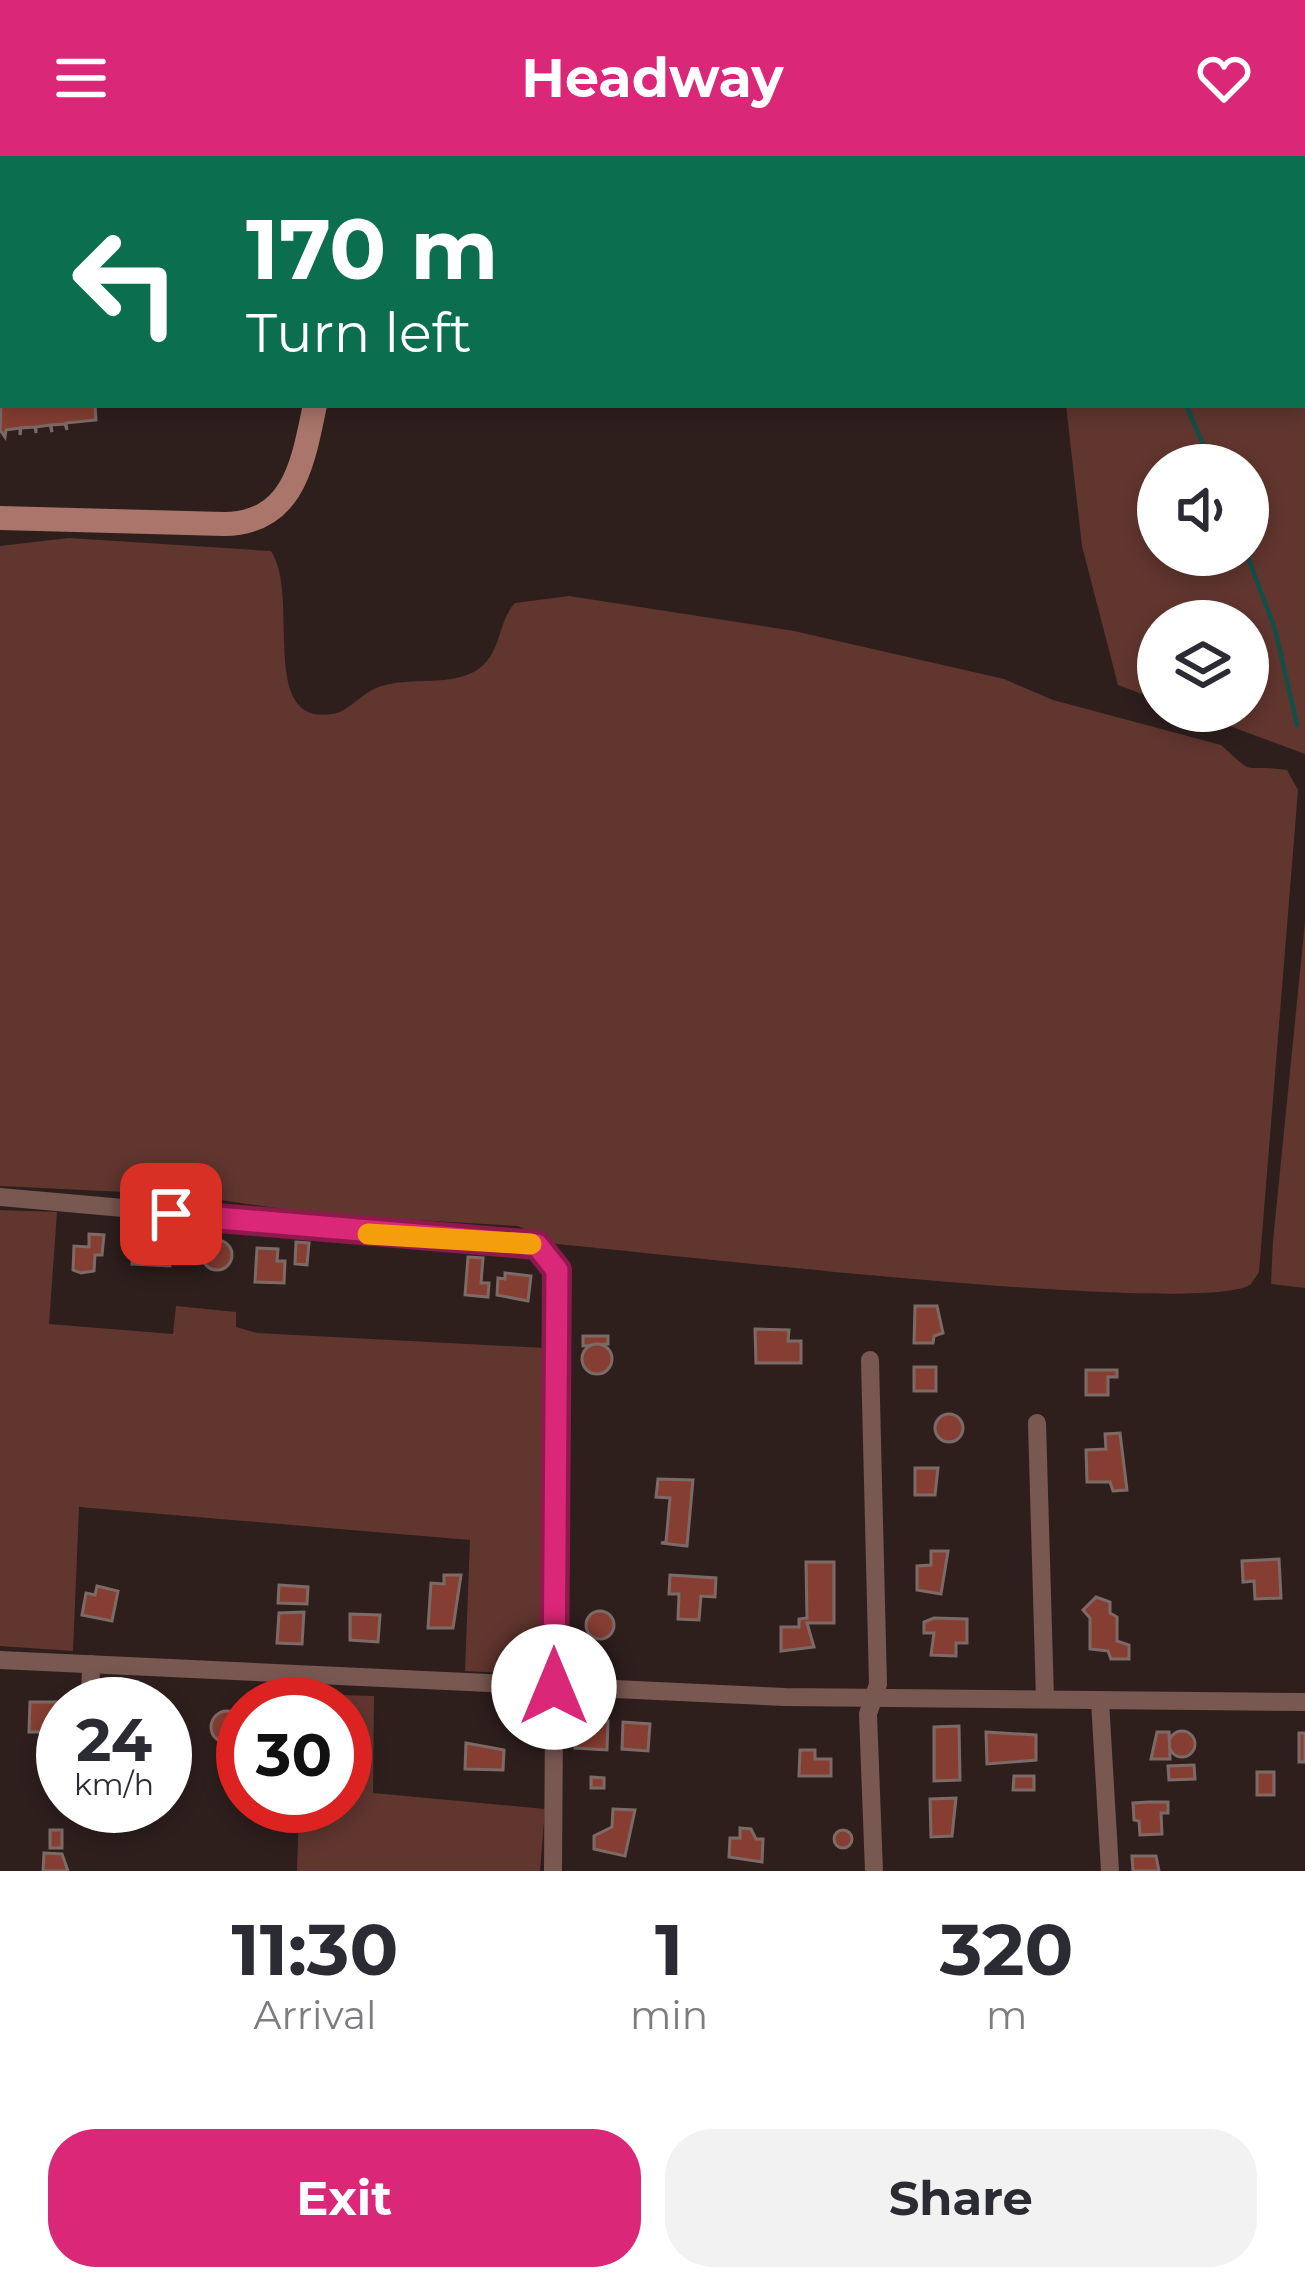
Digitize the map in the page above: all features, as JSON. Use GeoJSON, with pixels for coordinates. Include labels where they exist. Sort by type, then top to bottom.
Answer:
{"type":"FeatureCollection","features":[{"type":"Feature","properties":{"kind":"street"},"geometry":{"type":"LineString","coordinates":[[0,518],[224,524],[255,519],[294,486],[314,408]]}},
{"type":"Feature","properties":{"kind":"street"},"geometry":{"type":"LineString","coordinates":[[0,1197],[389,1236],[537,1245],[550,1256],[557,1270],[553,1871]]}},
{"type":"Feature","properties":{"kind":"street"},"geometry":{"type":"LineString","coordinates":[[870,1360],[875,1697],[868,1714],[874,1871]]}},
{"type":"Feature","properties":{"kind":"street"},"geometry":{"type":"LineString","coordinates":[[1037,1423],[1045,1700]]}},
{"type":"Feature","properties":{"kind":"street"},"geometry":{"type":"LineString","coordinates":[[0,1660],[554,1687],[1305,1702]]}},
{"type":"Feature","properties":{"kind":"street"},"geometry":{"type":"LineString","coordinates":[[91,1664],[91,1677]]}},
{"type":"Feature","properties":{"kind":"street"},"geometry":{"type":"LineString","coordinates":[[1100,1701],[1110,1871]]}},
{"type":"Feature","properties":{"kind":"shaded area"},"geometry":{"type":"Polygon","coordinates":[[[1066,408],[1305,408],[1305,754],[1246,732],[1269,732],[1269,600],[1137,600],[1137,692],[1118,685],[1082,546],[1066,408]]]}},
{"type":"Feature","properties":{"kind":"shaded area"},"geometry":{"type":"Polygon","coordinates":[[[69,538],[271,551],[283,597],[288,680],[295,700],[309,712],[337,713],[386,685],[448,679],[476,671],[492,654],[515,603],[569,596],[794,631],[1004,679],[1053,700],[1137,722],[1137,732],[1172,732],[1221,745],[1250,768],[1287,770],[1298,790],[1259,1272],[1251,1284],[1212,1292],[1037,1288],[556,1244],[518,1226],[316,1214],[187,1195],[0,1186],[0,546],[69,538]]]}},
{"type":"Feature","properties":{"kind":"shaded area"},"geometry":{"type":"Polygon","coordinates":[[[1305,922],[1305,1288],[1271,1284],[1305,922]]]}},
{"type":"Feature","properties":{"kind":"shaded area"},"geometry":{"type":"Polygon","coordinates":[[[0,1210],[57,1212],[49,1324],[173,1334],[176,1306],[236,1312],[236,1327],[257,1333],[545,1348],[542,1675],[465,1671],[470,1540],[79,1507],[73,1651],[0,1646],[0,1210]]]}},
{"type":"Feature","properties":{"kind":"shaded area"},"geometry":{"type":"Polygon","coordinates":[[[372,1696],[373,1793],[545,1809],[540,1871],[297,1871],[298,1833],[372,1833],[372,1696]]]}},
{"type":"Feature","properties":{"kind":"building"},"geometry":{"type":"Polygon","coordinates":[[[1,408],[95,408],[96,420],[66,423],[67,430],[65,424],[51,425],[52,432],[50,425],[36,427],[36,433],[35,427],[21,428],[20,435],[20,428],[6,430],[5,437],[0,430],[1,408]]]}},
{"type":"Feature","properties":{"kind":"building"},"geometry":{"type":"Polygon","coordinates":[[[89,1234],[104,1235],[102,1255],[95,1255],[94,1271],[81,1273],[73,1270],[74,1246],[89,1247],[89,1234]]]}},
{"type":"Feature","properties":{"kind":"building"},"geometry":{"type":"Polygon","coordinates":[[[134,1234],[172,1244],[170,1266],[132,1264],[134,1234]]]}},
{"type":"Feature","properties":{"kind":"building"},"geometry":{"type":"Polygon","coordinates":[[[217,1240],[232,1255],[217,1270],[202,1255],[217,1240]]]}},
{"type":"Feature","properties":{"kind":"building"},"geometry":{"type":"Polygon","coordinates":[[[296,1242],[309,1243],[307,1265],[295,1264],[296,1242]]]}},
{"type":"Feature","properties":{"kind":"building"},"geometry":{"type":"Polygon","coordinates":[[[257,1248],[278,1249],[277,1261],[285,1261],[284,1283],[255,1282],[257,1248]]]}},
{"type":"Feature","properties":{"kind":"building"},"geometry":{"type":"Polygon","coordinates":[[[468,1257],[483,1258],[481,1283],[489,1283],[488,1297],[465,1295],[468,1257]]]}},
{"type":"Feature","properties":{"kind":"building"},"geometry":{"type":"Polygon","coordinates":[[[505,1273],[531,1276],[528,1301],[497,1295],[498,1278],[505,1279],[505,1273]]]}},
{"type":"Feature","properties":{"kind":"building"},"geometry":{"type":"Polygon","coordinates":[[[915,1306],[937,1306],[943,1333],[934,1336],[933,1343],[914,1343],[915,1306]]]}},
{"type":"Feature","properties":{"kind":"building"},"geometry":{"type":"Polygon","coordinates":[[[755,1329],[789,1330],[788,1341],[801,1341],[801,1363],[756,1363],[755,1329]]]}},
{"type":"Feature","properties":{"kind":"building"},"geometry":{"type":"Polygon","coordinates":[[[583,1336],[608,1336],[608,1344],[583,1346],[583,1336]]]}},
{"type":"Feature","properties":{"kind":"building"},"geometry":{"type":"Polygon","coordinates":[[[597,1344],[608,1348],[612,1359],[608,1370],[597,1374],[586,1370],[582,1359],[586,1348],[597,1344]]]}},
{"type":"Feature","properties":{"kind":"building"},"geometry":{"type":"Polygon","coordinates":[[[914,1367],[936,1367],[936,1391],[914,1391],[914,1367]]]}},
{"type":"Feature","properties":{"kind":"building"},"geometry":{"type":"Polygon","coordinates":[[[1086,1370],[1117,1370],[1117,1377],[1108,1377],[1108,1395],[1086,1395],[1086,1370]]]}},
{"type":"Feature","properties":{"kind":"building"},"geometry":{"type":"Polygon","coordinates":[[[949,1414],[959,1418],[963,1428],[959,1438],[949,1442],[939,1438],[935,1428],[939,1418],[949,1414]]]}},
{"type":"Feature","properties":{"kind":"building"},"geometry":{"type":"Polygon","coordinates":[[[1120,1433],[1127,1490],[1113,1491],[1110,1482],[1087,1482],[1086,1450],[1106,1449],[1105,1434],[1120,1433]]]}},
{"type":"Feature","properties":{"kind":"building"},"geometry":{"type":"Polygon","coordinates":[[[915,1468],[938,1468],[935,1495],[915,1495],[915,1468]]]}},
{"type":"Feature","properties":{"kind":"building"},"geometry":{"type":"Polygon","coordinates":[[[658,1479],[693,1480],[687,1546],[661,1543],[666,1542],[670,1498],[656,1497],[658,1479]]]}},
{"type":"Feature","properties":{"kind":"building"},"geometry":{"type":"Polygon","coordinates":[[[931,1551],[948,1551],[941,1594],[917,1590],[917,1566],[931,1565],[931,1551]]]}},
{"type":"Feature","properties":{"kind":"building"},"geometry":{"type":"Polygon","coordinates":[[[1279,1559],[1281,1598],[1255,1599],[1254,1581],[1243,1582],[1242,1561],[1279,1559]]]}},
{"type":"Feature","properties":{"kind":"building"},"geometry":{"type":"Polygon","coordinates":[[[806,1562],[834,1562],[834,1623],[807,1623],[814,1647],[781,1651],[781,1627],[799,1627],[799,1619],[807,1618],[806,1562]]]}},
{"type":"Feature","properties":{"kind":"building"},"geometry":{"type":"Polygon","coordinates":[[[444,1575],[461,1575],[453,1628],[428,1628],[431,1583],[444,1584],[444,1575]]]}},
{"type":"Feature","properties":{"kind":"building"},"geometry":{"type":"Polygon","coordinates":[[[670,1575],[716,1578],[715,1597],[701,1596],[699,1620],[678,1619],[679,1594],[669,1594],[670,1575]]]}},
{"type":"Feature","properties":{"kind":"building"},"geometry":{"type":"Polygon","coordinates":[[[279,1585],[308,1587],[307,1604],[278,1603],[279,1585]]]}},
{"type":"Feature","properties":{"kind":"building"},"geometry":{"type":"Polygon","coordinates":[[[97,1586],[118,1591],[112,1621],[82,1615],[86,1593],[95,1595],[97,1586]]]}},
{"type":"Feature","properties":{"kind":"building"},"geometry":{"type":"Polygon","coordinates":[[[1096,1597],[1110,1602],[1110,1613],[1117,1617],[1117,1641],[1129,1645],[1129,1659],[1111,1659],[1108,1651],[1090,1649],[1090,1618],[1083,1610],[1096,1597]]]}},
{"type":"Feature","properties":{"kind":"building"},"geometry":{"type":"Polygon","coordinates":[[[600,1611],[610,1615],[614,1625],[610,1635],[600,1639],[590,1635],[586,1625],[590,1615],[600,1611]]]}},
{"type":"Feature","properties":{"kind":"building"},"geometry":{"type":"Polygon","coordinates":[[[304,1612],[302,1644],[277,1643],[279,1613],[304,1612]]]}},
{"type":"Feature","properties":{"kind":"building"},"geometry":{"type":"Polygon","coordinates":[[[350,1614],[380,1615],[378,1642],[350,1640],[350,1614]]]}},
{"type":"Feature","properties":{"kind":"building"},"geometry":{"type":"Polygon","coordinates":[[[967,1619],[967,1643],[956,1643],[956,1656],[931,1655],[934,1633],[924,1633],[924,1622],[967,1619]]]}},
{"type":"Feature","properties":{"kind":"building"},"geometry":{"type":"Polygon","coordinates":[[[30,1702],[36,1702],[36,1732],[29,1732],[30,1702]]]}},
{"type":"Feature","properties":{"kind":"building"},"geometry":{"type":"Polygon","coordinates":[[[580,1720],[608,1721],[607,1750],[575,1748],[580,1720]]]}},
{"type":"Feature","properties":{"kind":"building"},"geometry":{"type":"Polygon","coordinates":[[[623,1722],[650,1724],[648,1751],[622,1749],[623,1722]]]}},
{"type":"Feature","properties":{"kind":"building"},"geometry":{"type":"Polygon","coordinates":[[[959,1726],[960,1780],[934,1781],[934,1727],[959,1726]]]}},
{"type":"Feature","properties":{"kind":"building"},"geometry":{"type":"Polygon","coordinates":[[[1182,1731],[1195,1744],[1182,1757],[1169,1744],[1182,1731]]]}},
{"type":"Feature","properties":{"kind":"building"},"geometry":{"type":"Polygon","coordinates":[[[986,1732],[1036,1735],[1036,1760],[987,1764],[986,1732]]]}},
{"type":"Feature","properties":{"kind":"building"},"geometry":{"type":"Polygon","coordinates":[[[1157,1732],[1169,1732],[1170,1759],[1151,1759],[1157,1732]]]}},
{"type":"Feature","properties":{"kind":"building"},"geometry":{"type":"Polygon","coordinates":[[[1299,1733],[1305,1733],[1305,1762],[1299,1762],[1299,1733]]]}},
{"type":"Feature","properties":{"kind":"building"},"geometry":{"type":"Polygon","coordinates":[[[466,1743],[504,1750],[503,1770],[465,1769],[466,1743]]]}},
{"type":"Feature","properties":{"kind":"building"},"geometry":{"type":"Polygon","coordinates":[[[800,1750],[815,1750],[815,1759],[831,1759],[831,1776],[799,1776],[800,1750]]]}},
{"type":"Feature","properties":{"kind":"building"},"geometry":{"type":"Polygon","coordinates":[[[1194,1765],[1195,1779],[1169,1780],[1168,1766],[1194,1765]]]}},
{"type":"Feature","properties":{"kind":"building"},"geometry":{"type":"Polygon","coordinates":[[[1257,1772],[1274,1772],[1274,1795],[1257,1795],[1257,1772]]]}},
{"type":"Feature","properties":{"kind":"building"},"geometry":{"type":"Polygon","coordinates":[[[1014,1776],[1034,1776],[1034,1790],[1013,1790],[1014,1776]]]}},
{"type":"Feature","properties":{"kind":"building"},"geometry":{"type":"Polygon","coordinates":[[[591,1777],[604,1778],[604,1788],[591,1788],[591,1777]]]}},
{"type":"Feature","properties":{"kind":"building"},"geometry":{"type":"Polygon","coordinates":[[[956,1798],[952,1836],[931,1837],[930,1799],[956,1798]]]}},
{"type":"Feature","properties":{"kind":"building"},"geometry":{"type":"Polygon","coordinates":[[[1168,1802],[1168,1813],[1161,1813],[1162,1834],[1140,1835],[1133,1803],[1168,1802]]]}},
{"type":"Feature","properties":{"kind":"building"},"geometry":{"type":"Polygon","coordinates":[[[613,1809],[635,1810],[625,1856],[594,1849],[594,1836],[612,1827],[613,1809]]]}},
{"type":"Feature","properties":{"kind":"building"},"geometry":{"type":"Polygon","coordinates":[[[740,1828],[751,1829],[756,1839],[763,1839],[762,1862],[729,1857],[730,1838],[740,1838],[740,1828]]]}},
{"type":"Feature","properties":{"kind":"building"},"geometry":{"type":"Polygon","coordinates":[[[843,1830],[852,1839],[843,1848],[834,1839],[843,1830]]]}},
{"type":"Feature","properties":{"kind":"building"},"geometry":{"type":"Polygon","coordinates":[[[50,1833],[62,1833],[62,1848],[50,1848],[50,1833]]]}},
{"type":"Feature","properties":{"kind":"building"},"geometry":{"type":"Polygon","coordinates":[[[44,1853],[62,1854],[68,1871],[43,1871],[44,1853]]]}},
{"type":"Feature","properties":{"kind":"building"},"geometry":{"type":"Polygon","coordinates":[[[1132,1856],[1156,1856],[1159,1871],[1133,1871],[1132,1856]]]}},
{"type":"Feature","properties":{"kind":"waterway"},"geometry":{"type":"LineString","coordinates":[[1187,408],[1203,444]]}},
{"type":"Feature","properties":{"kind":"waterway"},"geometry":{"type":"LineString","coordinates":[[1255,576],[1275,629],[1297,725]]}},
{"type":"Feature","properties":{"kind":"slow traffic"},"geometry":{"type":"LineString","coordinates":[[368,1234],[531,1244]]}},
{"type":"Feature","properties":{"kind":"route"},"geometry":{"type":"LineString","coordinates":[[171,1214],[410,1238],[537,1245],[550,1256],[557,1270],[554,1687]]}}]}
